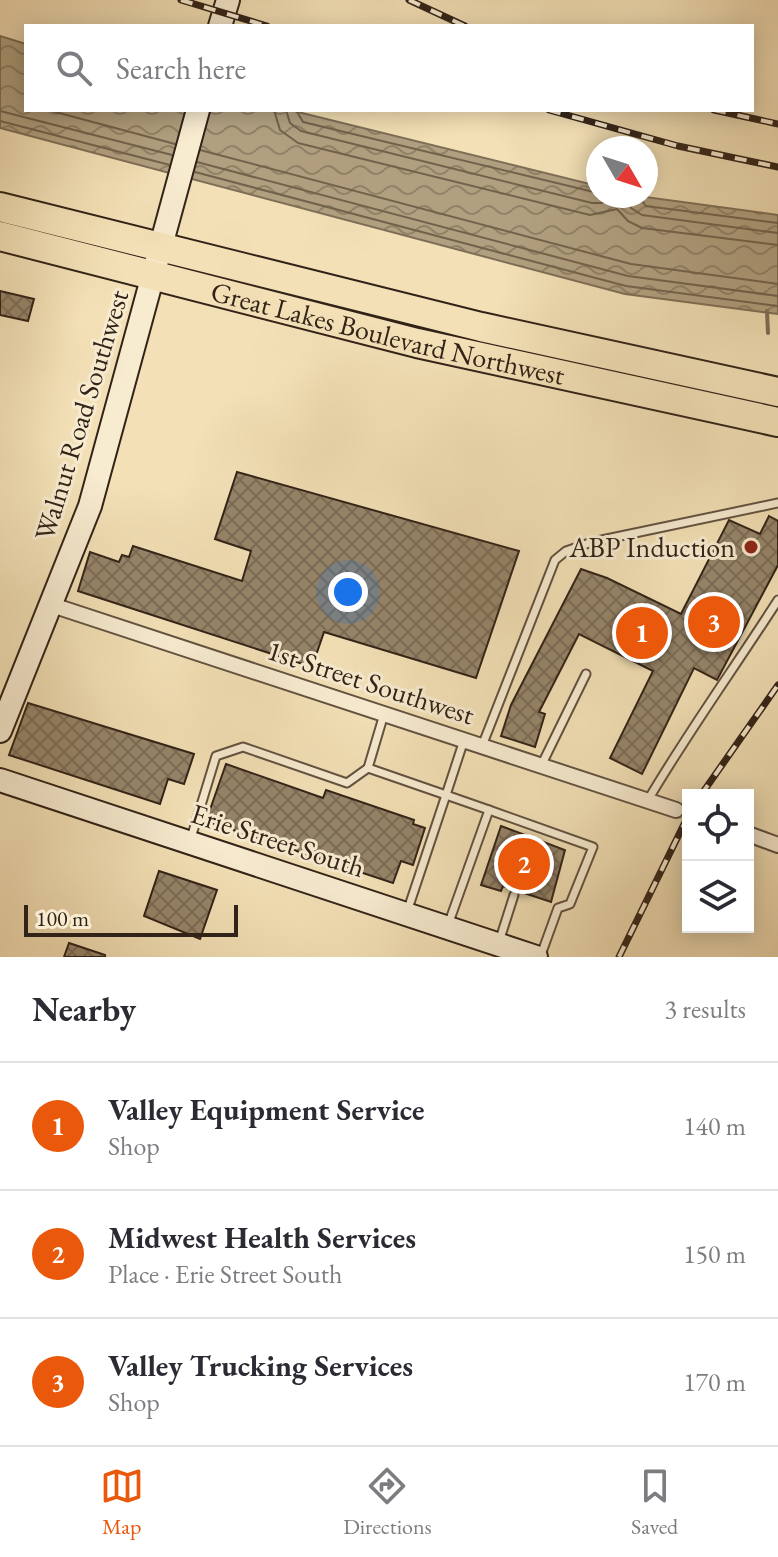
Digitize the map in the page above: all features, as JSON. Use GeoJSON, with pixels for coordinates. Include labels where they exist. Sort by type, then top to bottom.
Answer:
{"type":"FeatureCollection","features":[{"type":"Feature","properties":{"kind":"highway","name":"Great Lakes Boulevard Northwest"},"geometry":{"type":"LineString","coordinates":[[0,207],[481,327],[778,392]]}},
{"type":"Feature","properties":{"kind":"highway","name":"Great Lakes Boulevard Northwest"},"geometry":{"type":"LineString","coordinates":[[0,236],[475,356],[778,422]]}},
{"type":"Feature","properties":{"kind":"main road"},"geometry":{"type":"LineString","coordinates":[[221,24],[228,0]]}},
{"type":"Feature","properties":{"kind":"main road","name":"Walnut Road Southwest"},"geometry":{"type":"LineString","coordinates":[[0,731],[90,506],[197,112]]}},
{"type":"Feature","properties":{"kind":"main road","name":"Erie Street South"},"geometry":{"type":"LineString","coordinates":[[0,780],[507,950],[538,957]]}},
{"type":"Feature","properties":{"kind":"street","name":"1st Street Southwest"},"geometry":{"type":"LineString","coordinates":[[49,604],[676,810]]}},
{"type":"Feature","properties":{"kind":"street"},"geometry":{"type":"LineString","coordinates":[[754,836],[778,845]]}},
{"type":"Feature","properties":{"kind":"lane"},"geometry":{"type":"LineString","coordinates":[[482,746],[555,560],[566,551],[592,542],[778,503]]}},
{"type":"Feature","properties":{"kind":"lane"},"geometry":{"type":"LineString","coordinates":[[648,800],[688,731],[727,680],[778,600]]}},
{"type":"Feature","properties":{"kind":"lane"},"geometry":{"type":"LineString","coordinates":[[541,766],[586,674]]}},
{"type":"Feature","properties":{"kind":"lane"},"geometry":{"type":"LineString","coordinates":[[190,842],[216,756],[243,747],[347,783],[368,768],[384,714]]}},
{"type":"Feature","properties":{"kind":"lane"},"geometry":{"type":"LineString","coordinates":[[407,914],[464,740]]}},
{"type":"Feature","properties":{"kind":"lane"},"geometry":{"type":"LineString","coordinates":[[368,768],[593,847],[570,904],[558,908],[538,957]]}},
{"type":"Feature","properties":{"kind":"lane"},"geometry":{"type":"LineString","coordinates":[[448,928],[489,810]]}},
{"type":"Feature","properties":{"kind":"lane"},"geometry":{"type":"LineString","coordinates":[[507,950],[514,895]]}},
{"type":"Feature","properties":{"kind":"water"},"geometry":{"type":"Polygon","coordinates":[[[0,36],[24,43],[24,112],[298,112],[586,183],[586,208],[658,208],[658,199],[778,215],[778,314],[625,294],[0,128],[0,36]]]}},
{"type":"Feature","properties":{"kind":"building"},"geometry":{"type":"Polygon","coordinates":[[[0,291],[34,299],[28,321],[0,315],[0,291]]]}},
{"type":"Feature","properties":{"kind":"building"},"geometry":{"type":"Polygon","coordinates":[[[237,472],[519,551],[476,678],[324,632],[312,667],[78,591],[90,552],[119,562],[122,555],[129,557],[133,546],[242,581],[251,551],[215,539],[237,472]]]}},
{"type":"Feature","properties":{"kind":"building"},"geometry":{"type":"Polygon","coordinates":[[[769,516],[778,521],[778,565],[717,680],[694,668],[642,774],[610,758],[653,671],[579,634],[539,712],[545,714],[535,747],[501,736],[511,705],[581,569],[607,578],[681,614],[729,520],[760,534],[769,516]]]}},
{"type":"Feature","properties":{"kind":"building"},"geometry":{"type":"Polygon","coordinates":[[[28,703],[194,754],[184,784],[168,779],[160,804],[9,755],[28,703]]]}},
{"type":"Feature","properties":{"kind":"building"},"geometry":{"type":"Polygon","coordinates":[[[226,764],[323,798],[326,790],[414,820],[413,824],[425,828],[413,865],[401,861],[393,883],[206,821],[226,764]]]}},
{"type":"Feature","properties":{"kind":"building"},"geometry":{"type":"Polygon","coordinates":[[[501,826],[565,850],[551,902],[503,886],[501,891],[481,885],[501,826]]]}},
{"type":"Feature","properties":{"kind":"building"},"geometry":{"type":"Polygon","coordinates":[[[159,871],[217,890],[200,939],[144,916],[159,871]]]}},
{"type":"Feature","properties":{"kind":"building"},"geometry":{"type":"Polygon","coordinates":[[[69,943],[105,955],[105,957],[64,957],[69,943]]]}},
{"type":"Feature","properties":{"kind":"waterway"},"geometry":{"type":"LineString","coordinates":[[767,311],[768,333]]}},
{"type":"Feature","properties":{"kind":"tunnel"},"geometry":{"type":"LineString","coordinates":[[676,810],[682,812]]}},
{"type":"Feature","properties":{"kind":"railway"},"geometry":{"type":"LineString","coordinates":[[181,0],[260,24]]}},
{"type":"Feature","properties":{"kind":"railway"},"geometry":{"type":"LineString","coordinates":[[409,0],[461,24]]}},
{"type":"Feature","properties":{"kind":"railway"},"geometry":{"type":"LineString","coordinates":[[556,112],[678,146],[778,167]]}},
{"type":"Feature","properties":{"kind":"railway"},"geometry":{"type":"LineString","coordinates":[[723,112],[778,124]]}},
{"type":"Feature","properties":{"kind":"railway"},"geometry":{"type":"LineString","coordinates":[[705,789],[778,685]]}},
{"type":"Feature","properties":{"kind":"railway"},"geometry":{"type":"LineString","coordinates":[[619,957],[682,828]]}},
{"type":"Feature","properties":{"kind":"place","name":"ABP Induction"},"geometry":{"type":"Point","coordinates":[751,547]}},
{"type":"Feature","properties":{"kind":"place","name":"Valley Trucking Services"},"geometry":{"type":"Point","coordinates":[714,622]}},
{"type":"Feature","properties":{"kind":"place","name":"Valley Equipment Service"},"geometry":{"type":"Point","coordinates":[642,633]}},
{"type":"Feature","properties":{"kind":"place","name":"Midwest Health Services"},"geometry":{"type":"Point","coordinates":[524,864]}}]}
